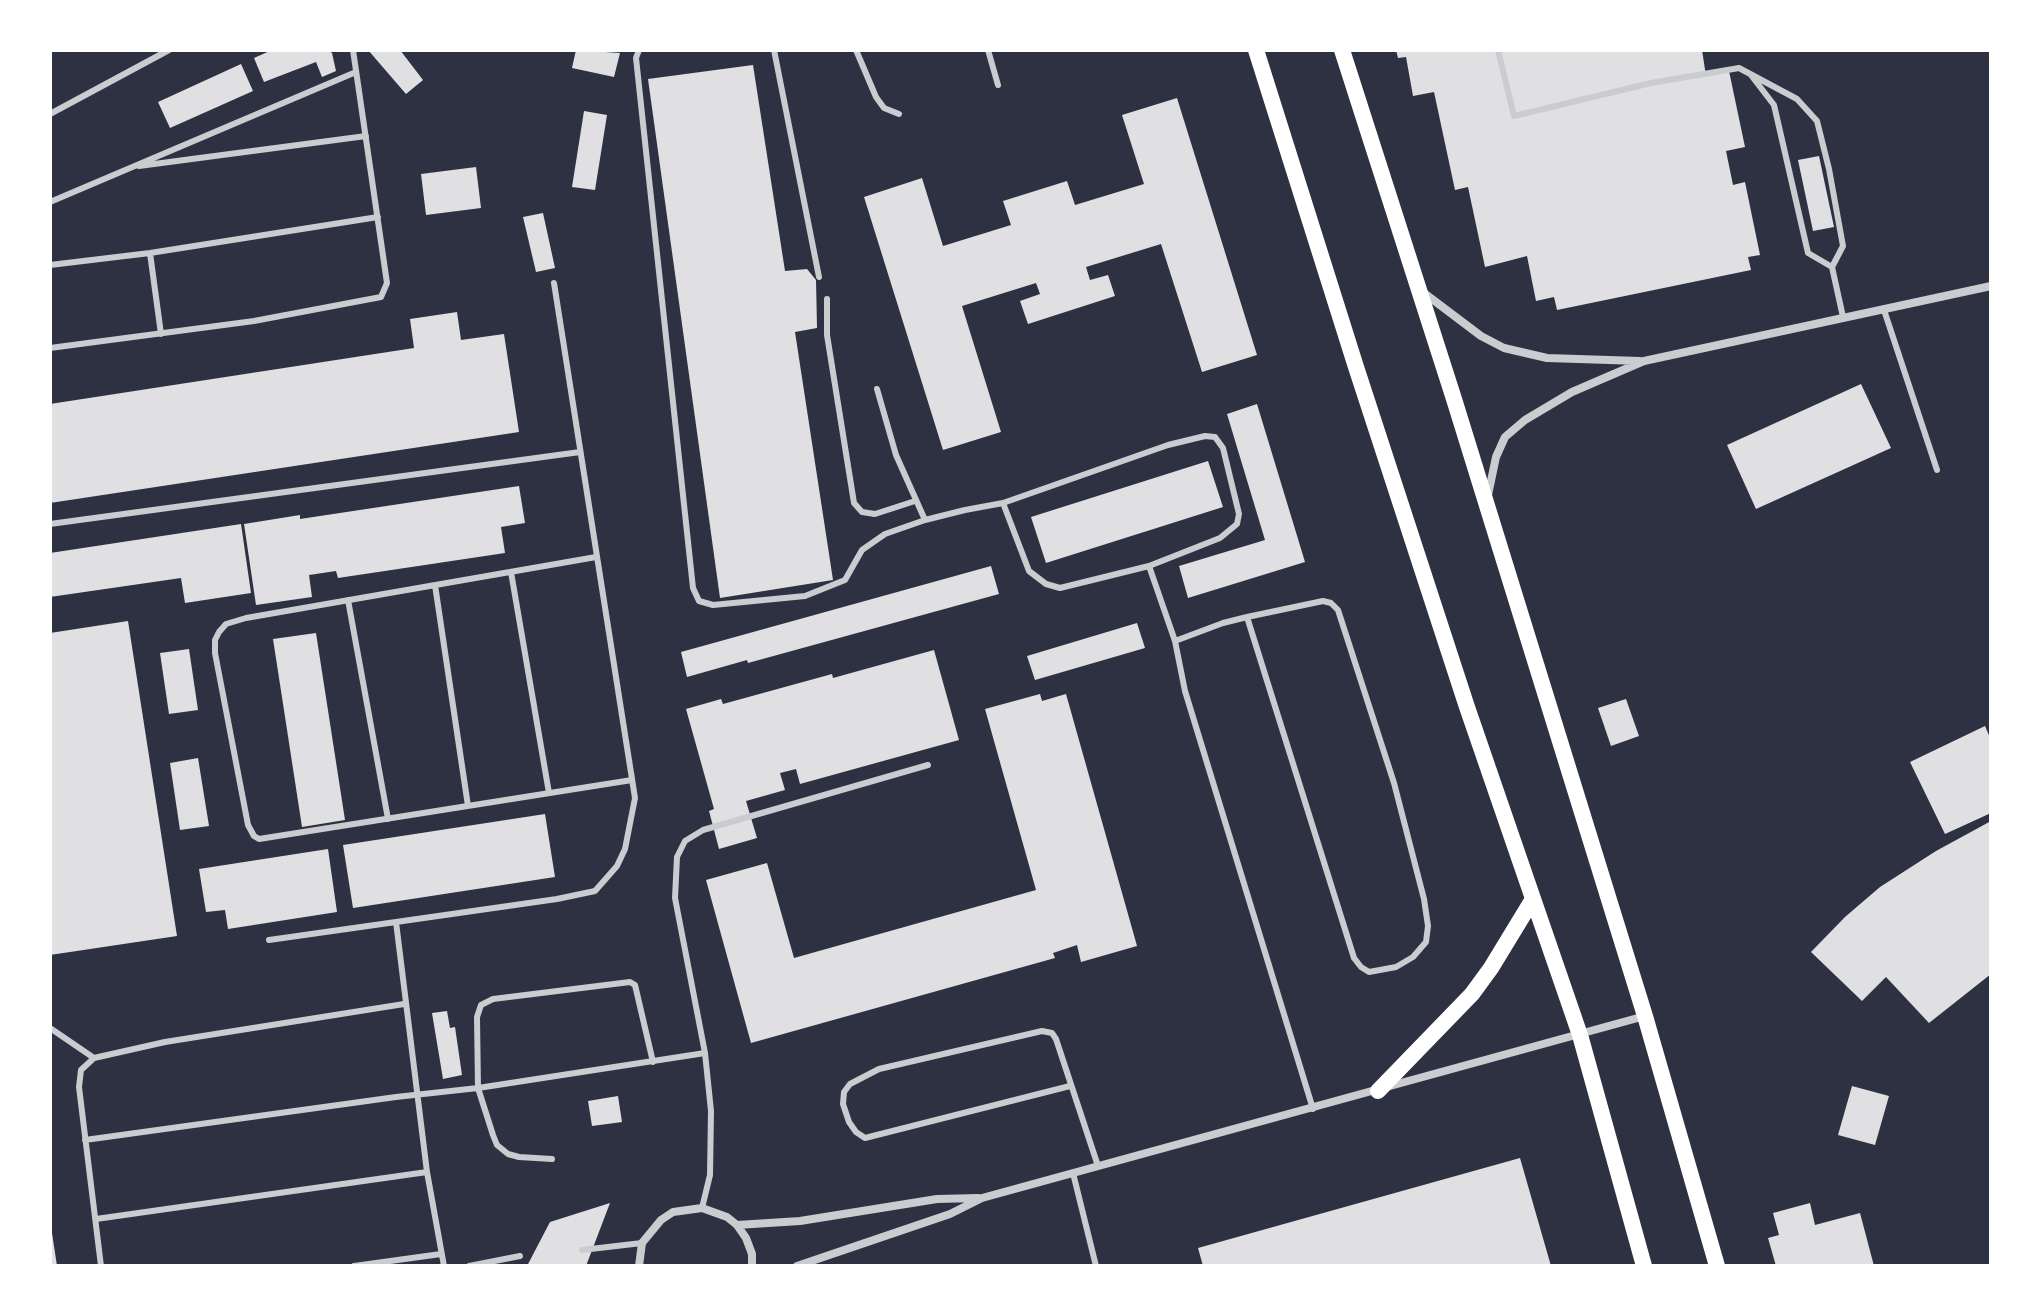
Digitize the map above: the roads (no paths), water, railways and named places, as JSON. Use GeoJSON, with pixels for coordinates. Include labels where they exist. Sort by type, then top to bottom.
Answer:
{"type":"FeatureCollection","features":[{"type":"Feature","properties":{"kind":"main road"},"geometry":{"type":"LineString","coordinates":[[1256,50],[1370,412],[1580,1035],[1644,1266]]}},
{"type":"Feature","properties":{"kind":"main road"},"geometry":{"type":"LineString","coordinates":[[1342,50],[1454,399],[1645,1016],[1717,1266]]}},
{"type":"Feature","properties":{"kind":"main road"},"geometry":{"type":"LineString","coordinates":[[1378,1091],[1472,994],[1533,899]]}},
{"type":"Feature","properties":{"kind":"street"},"geometry":{"type":"LineString","coordinates":[[1486,508],[1496,457],[1505,437],[1525,420],[1572,392],[1644,361],[1991,286]]}},
{"type":"Feature","properties":{"kind":"street"},"geometry":{"type":"LineString","coordinates":[[1417,288],[1481,336],[1504,348],[1547,358],[1644,361]]}},
{"type":"Feature","properties":{"kind":"street"},"geometry":{"type":"LineString","coordinates":[[797,1266],[950,1214],[982,1198],[1645,1016]]}},
{"type":"Feature","properties":{"kind":"street"},"geometry":{"type":"LineString","coordinates":[[737,1225],[800,1221],[937,1199],[982,1198]]}},
{"type":"Feature","properties":{"kind":"street"},"geometry":{"type":"LineString","coordinates":[[639,1266],[642,1243],[650,1230],[673,1212],[702,1208],[727,1217],[737,1225],[752,1254],[752,1266]]}},
{"type":"Feature","properties":{"kind":"lane"},"geometry":{"type":"LineString","coordinates":[[50,114],[169,50]]}},
{"type":"Feature","properties":{"kind":"lane"},"geometry":{"type":"LineString","coordinates":[[50,348],[254,321],[381,297],[387,283],[353,50]]}},
{"type":"Feature","properties":{"kind":"lane"},"geometry":{"type":"LineString","coordinates":[[639,50],[636,58],[693,588],[699,601],[713,605],[805,596],[845,580],[862,550],[885,534],[925,520],[1003,503],[1168,445],[1205,436],[1215,437],[1223,448],[1239,514],[1237,524],[1220,538],[1149,566],[1060,588],[1046,584],[1029,571],[1003,503]]}},
{"type":"Feature","properties":{"kind":"lane"},"geometry":{"type":"LineString","coordinates":[[774,50],[819,277]]}},
{"type":"Feature","properties":{"kind":"lane"},"geometry":{"type":"LineString","coordinates":[[856,50],[876,97],[884,108],[899,114]]}},
{"type":"Feature","properties":{"kind":"lane"},"geometry":{"type":"LineString","coordinates":[[988,50],[998,85]]}},
{"type":"Feature","properties":{"kind":"lane"},"geometry":{"type":"LineString","coordinates":[[1500,50],[1514,116],[1666,80],[1739,68],[1797,99],[1817,121],[1829,169],[1843,246],[1832,267],[1843,317]]}},
{"type":"Feature","properties":{"kind":"lane"},"geometry":{"type":"LineString","coordinates":[[50,202],[356,72]]}},
{"type":"Feature","properties":{"kind":"lane"},"geometry":{"type":"LineString","coordinates":[[1749,72],[1774,105],[1808,253],[1832,267]]}},
{"type":"Feature","properties":{"kind":"lane"},"geometry":{"type":"LineString","coordinates":[[130,168],[366,136]]}},
{"type":"Feature","properties":{"kind":"lane"},"geometry":{"type":"LineString","coordinates":[[50,265],[150,253],[378,217]]}},
{"type":"Feature","properties":{"kind":"lane"},"geometry":{"type":"LineString","coordinates":[[150,253],[161,334]]}},
{"type":"Feature","properties":{"kind":"lane"},"geometry":{"type":"LineString","coordinates":[[269,940],[595,891],[617,866],[625,849],[635,798],[554,283]]}},
{"type":"Feature","properties":{"kind":"lane"},"geometry":{"type":"LineString","coordinates":[[827,299],[827,335],[854,503],[862,512],[875,514],[915,501]]}},
{"type":"Feature","properties":{"kind":"lane"},"geometry":{"type":"LineString","coordinates":[[1884,310],[1937,470]]}},
{"type":"Feature","properties":{"kind":"lane"},"geometry":{"type":"LineString","coordinates":[[877,389],[896,455],[925,520]]}},
{"type":"Feature","properties":{"kind":"lane"},"geometry":{"type":"LineString","coordinates":[[50,524],[580,452]]}},
{"type":"Feature","properties":{"kind":"lane"},"geometry":{"type":"LineString","coordinates":[[596,557],[246,618],[226,624],[215,640],[215,653],[248,825],[254,836],[265,839],[632,780]]}},
{"type":"Feature","properties":{"kind":"lane"},"geometry":{"type":"LineString","coordinates":[[1149,566],[1175,641],[1185,691],[1313,1109]]}},
{"type":"Feature","properties":{"kind":"lane"},"geometry":{"type":"LineString","coordinates":[[511,572],[549,793]]}},
{"type":"Feature","properties":{"kind":"lane"},"geometry":{"type":"LineString","coordinates":[[435,585],[468,806]]}},
{"type":"Feature","properties":{"kind":"lane"},"geometry":{"type":"LineString","coordinates":[[348,600],[388,819]]}},
{"type":"Feature","properties":{"kind":"lane"},"geometry":{"type":"LineString","coordinates":[[1175,641],[1199,630],[1247,617],[1323,601],[1331,603],[1343,620],[1394,783],[1424,899],[1428,926],[1426,942],[1413,957],[1396,967],[1369,972],[1354,958],[1247,617]]}},
{"type":"Feature","properties":{"kind":"lane"},"geometry":{"type":"LineString","coordinates":[[702,1208],[710,1175],[712,1147],[705,1053],[675,898],[677,857],[685,841],[703,830],[928,765]]}},
{"type":"Feature","properties":{"kind":"lane"},"geometry":{"type":"LineString","coordinates":[[396,922],[427,1172],[444,1266]]}},
{"type":"Feature","properties":{"kind":"lane"},"geometry":{"type":"LineString","coordinates":[[552,1159],[514,1156],[497,1145],[478,1088],[477,1017],[481,1005],[493,999],[630,982],[635,985],[653,1062]]}},
{"type":"Feature","properties":{"kind":"lane"},"geometry":{"type":"LineString","coordinates":[[101,1266],[79,1087],[81,1070],[94,1058],[165,1042],[404,1004]]}},
{"type":"Feature","properties":{"kind":"lane"},"geometry":{"type":"LineString","coordinates":[[50,1028],[94,1058]]}},
{"type":"Feature","properties":{"kind":"lane"},"geometry":{"type":"LineString","coordinates":[[1070,1086],[865,1138],[849,1122],[843,1104],[844,1092],[850,1084],[879,1069],[1042,1031],[1052,1033],[1098,1166]]}},
{"type":"Feature","properties":{"kind":"lane"},"geometry":{"type":"LineString","coordinates":[[85,1140],[478,1088],[705,1053]]}},
{"type":"Feature","properties":{"kind":"lane"},"geometry":{"type":"LineString","coordinates":[[96,1219],[427,1172]]}},
{"type":"Feature","properties":{"kind":"lane"},"geometry":{"type":"LineString","coordinates":[[1073,1173],[1096,1266]]}},
{"type":"Feature","properties":{"kind":"lane"},"geometry":{"type":"LineString","coordinates":[[582,1250],[642,1243]]}},
{"type":"Feature","properties":{"kind":"lane"},"geometry":{"type":"LineString","coordinates":[[354,1266],[441,1254]]}},
{"type":"Feature","properties":{"kind":"lane"},"geometry":{"type":"LineString","coordinates":[[469,1266],[520,1256]]}}]}
